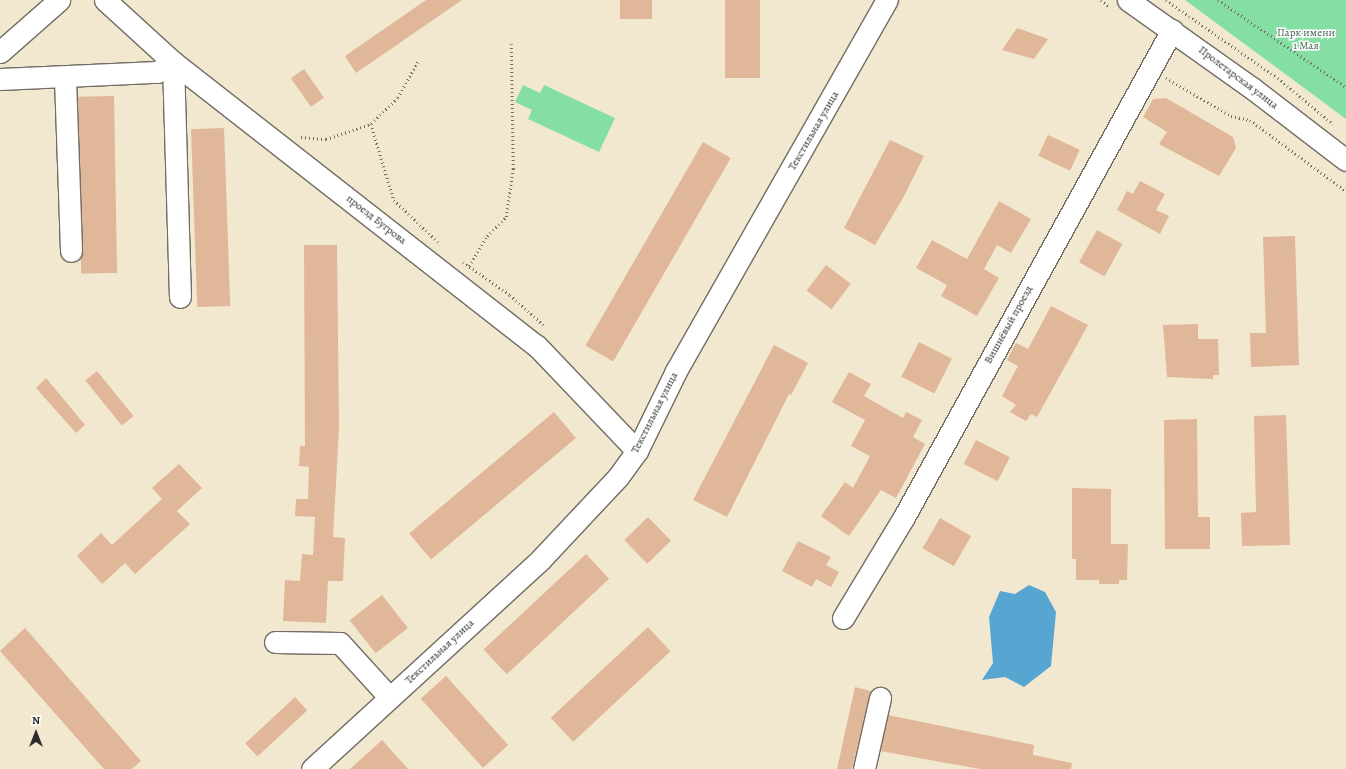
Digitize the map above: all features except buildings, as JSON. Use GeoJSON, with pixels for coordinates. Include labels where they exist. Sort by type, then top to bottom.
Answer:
{"type":"FeatureCollection","features":[{"type":"Feature","properties":{"kind":"street"},"geometry":{"type":"LineString","coordinates":[[0,52],[59,0]]}},
{"type":"Feature","properties":{"kind":"street","name":"проезд Бугрова"},"geometry":{"type":"LineString","coordinates":[[105,0],[173,62],[538,346],[637,451]]}},
{"type":"Feature","properties":{"kind":"street","name":"Текстильная улица"},"geometry":{"type":"LineString","coordinates":[[312,769],[540,558],[618,477],[637,451],[676,371],[887,0]]}},
{"type":"Feature","properties":{"kind":"street","name":"Пролетарская улица"},"geometry":{"type":"LineString","coordinates":[[1121,5],[1172,30],[1346,160]]}},
{"type":"Feature","properties":{"kind":"street","name":"Вишнёвый проезд"},"geometry":{"type":"LineString","coordinates":[[843,618],[904,517],[1172,30]]}},
{"type":"Feature","properties":{"kind":"street"},"geometry":{"type":"LineString","coordinates":[[0,79],[65,78],[157,72],[173,62]]}},
{"type":"Feature","properties":{"kind":"street"},"geometry":{"type":"LineString","coordinates":[[173,62],[180,297]]}},
{"type":"Feature","properties":{"kind":"street"},"geometry":{"type":"LineString","coordinates":[[65,78],[71,251]]}},
{"type":"Feature","properties":{"kind":"street"},"geometry":{"type":"LineString","coordinates":[[275,642],[340,643],[390,698]]}},
{"type":"Feature","properties":{"kind":"street"},"geometry":{"type":"LineString","coordinates":[[864,769],[880,698]]}},
{"type":"Feature","properties":{"kind":"path"},"geometry":{"type":"LineString","coordinates":[[1101,0],[1121,5]]}},
{"type":"Feature","properties":{"kind":"path"},"geometry":{"type":"LineString","coordinates":[[1166,0],[1278,78],[1335,125]]}},
{"type":"Feature","properties":{"kind":"path"},"geometry":{"type":"LineString","coordinates":[[1218,0],[1346,87]]}},
{"type":"Feature","properties":{"kind":"path"},"geometry":{"type":"LineString","coordinates":[[469,266],[487,236],[506,217],[513,169],[511,44]]}},
{"type":"Feature","properties":{"kind":"path"},"geometry":{"type":"LineString","coordinates":[[298,137],[326,139],[371,124],[398,98],[418,62]]}},
{"type":"Feature","properties":{"kind":"path"},"geometry":{"type":"LineString","coordinates":[[1151,69],[1231,116],[1250,120],[1346,191]]}},
{"type":"Feature","properties":{"kind":"path"},"geometry":{"type":"LineString","coordinates":[[371,124],[394,200],[441,245]]}},
{"type":"Feature","properties":{"kind":"path"},"geometry":{"type":"LineString","coordinates":[[458,258],[510,295],[548,329]]}},
{"type":"Feature","properties":{"kind":"green space","name":"Парк имени 1 Мая"},"geometry":{"type":"Polygon","coordinates":[[[1185,0],[1346,0],[1346,119],[1185,0]]]}},
{"type":"Feature","properties":{"kind":"green space"},"geometry":{"type":"Polygon","coordinates":[[[523,85],[540,93],[544,85],[615,118],[599,152],[528,119],[532,110],[515,102],[523,85]]]}},
{"type":"Feature","properties":{"kind":"water"},"geometry":{"type":"Polygon","coordinates":[[[1029,585],[1045,592],[1056,612],[1051,666],[1024,687],[1005,677],[982,680],[993,663],[989,617],[1000,591],[1015,594],[1029,585]]]}}]}
